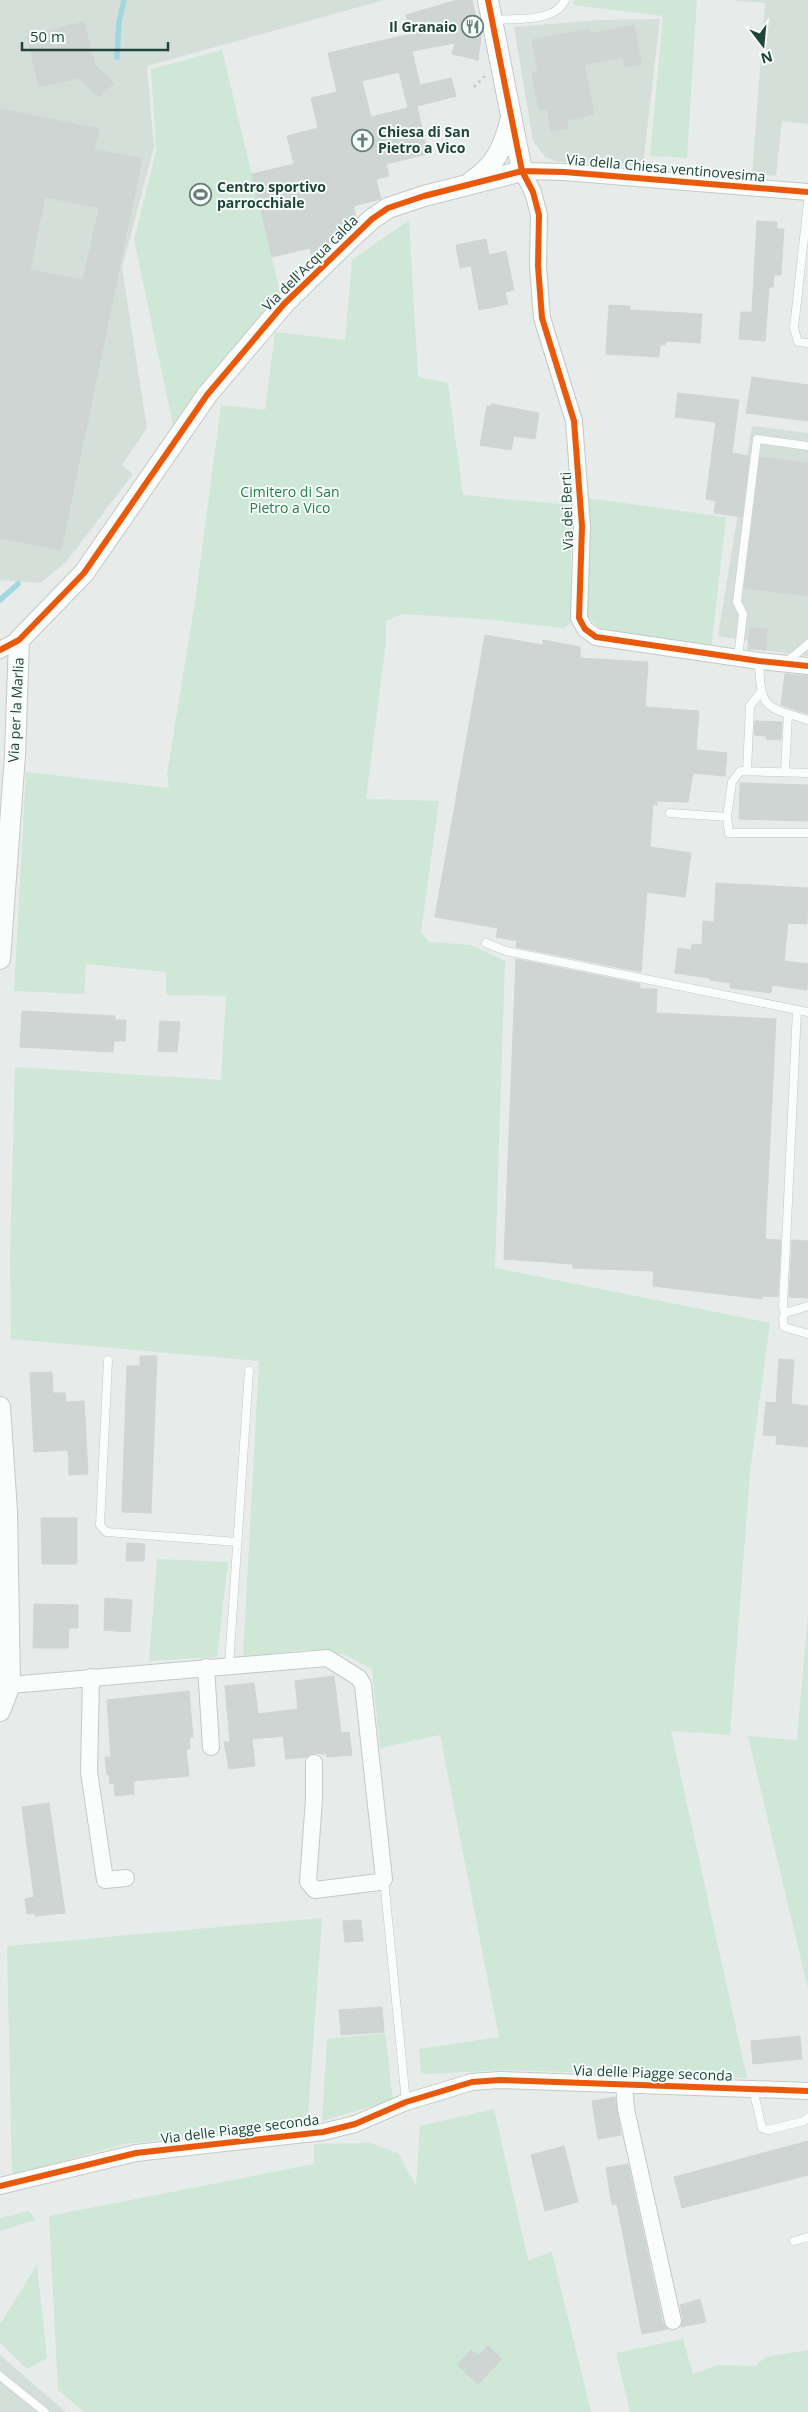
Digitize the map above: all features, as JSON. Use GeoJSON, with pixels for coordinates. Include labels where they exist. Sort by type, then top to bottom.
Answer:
{"type":"FeatureCollection","features":[{"type":"Feature","properties":{"kind":"street","name":"Via dell'Acqua calda"},"geometry":{"type":"LineString","coordinates":[[0,650],[19,640],[84,573],[207,395],[284,304],[372,219],[388,208],[522,171],[488,0]]}},
{"type":"Feature","properties":{"kind":"street","name":"Via dell'Acqua calda"},"geometry":{"type":"LineString","coordinates":[[466,185],[493,164],[505,142],[511,116]]}},
{"type":"Feature","properties":{"kind":"street","name":"Via della Chiesa ventinovesima"},"geometry":{"type":"LineString","coordinates":[[522,171],[564,172],[808,192]]}},
{"type":"Feature","properties":{"kind":"street","name":"Via dei Berti"},"geometry":{"type":"LineString","coordinates":[[522,171],[533,192],[539,214],[538,266],[542,318],[574,421],[582,526],[579,618],[585,629],[596,637],[759,662],[808,666]]}},
{"type":"Feature","properties":{"kind":"street","name":"Via per la Marlia"},"geometry":{"type":"LineString","coordinates":[[0,959],[15,755],[19,640]]}},
{"type":"Feature","properties":{"kind":"street"},"geometry":{"type":"LineString","coordinates":[[0,1407],[8,1511],[10,1685],[1,1708]]}},
{"type":"Feature","properties":{"kind":"street"},"geometry":{"type":"LineString","coordinates":[[10,1685],[327,1658],[359,1678],[363,1684],[384,1879],[379,1882],[315,1890],[308,1882],[314,1799],[314,1763]]}},
{"type":"Feature","properties":{"kind":"street"},"geometry":{"type":"LineString","coordinates":[[206,1667],[211,1747]]}},
{"type":"Feature","properties":{"kind":"street"},"geometry":{"type":"LineString","coordinates":[[91,1677],[89,1772],[104,1880],[126,1878]]}},
{"type":"Feature","properties":{"kind":"street","name":"Via delle Piagge seconda"},"geometry":{"type":"LineString","coordinates":[[0,2186],[136,2153],[324,2132],[355,2124],[406,2102],[472,2082],[500,2080],[808,2091]]}},
{"type":"Feature","properties":{"kind":"street"},"geometry":{"type":"LineString","coordinates":[[624,2084],[626,2109],[673,2321]]}},
{"type":"Feature","properties":{"kind":"lane"},"geometry":{"type":"LineString","coordinates":[[492,20],[546,15],[556,12],[565,0]]}},
{"type":"Feature","properties":{"kind":"lane"},"geometry":{"type":"LineString","coordinates":[[808,202],[794,328],[798,342],[808,343]]}},
{"type":"Feature","properties":{"kind":"lane"},"geometry":{"type":"LineString","coordinates":[[738,658],[743,614],[737,602],[757,439],[808,446]]}},
{"type":"Feature","properties":{"kind":"lane"},"geometry":{"type":"LineString","coordinates":[[783,664],[808,644]]}},
{"type":"Feature","properties":{"kind":"lane"},"geometry":{"type":"LineString","coordinates":[[759,662],[760,693],[766,703],[776,710],[808,720]]}},
{"type":"Feature","properties":{"kind":"lane"},"geometry":{"type":"LineString","coordinates":[[747,771],[750,706],[760,693]]}},
{"type":"Feature","properties":{"kind":"lane"},"geometry":{"type":"LineString","coordinates":[[785,772],[788,714]]}},
{"type":"Feature","properties":{"kind":"lane"},"geometry":{"type":"LineString","coordinates":[[808,773],[740,771],[732,782],[727,817],[728,834],[808,832]]}},
{"type":"Feature","properties":{"kind":"lane"},"geometry":{"type":"LineString","coordinates":[[670,813],[727,817]]}},
{"type":"Feature","properties":{"kind":"lane"},"geometry":{"type":"LineString","coordinates":[[486,944],[506,951],[590,969],[808,1012]]}},
{"type":"Feature","properties":{"kind":"lane"},"geometry":{"type":"LineString","coordinates":[[797,1010],[785,1313],[783,1318],[784,1327],[808,1334]]}},
{"type":"Feature","properties":{"kind":"lane"},"geometry":{"type":"LineString","coordinates":[[785,1313],[808,1306]]}},
{"type":"Feature","properties":{"kind":"lane"},"geometry":{"type":"LineString","coordinates":[[108,1360],[100,1525],[106,1532],[237,1542]]}},
{"type":"Feature","properties":{"kind":"lane"},"geometry":{"type":"LineString","coordinates":[[229,1665],[249,1371]]}},
{"type":"Feature","properties":{"kind":"lane"},"geometry":{"type":"LineString","coordinates":[[384,1879],[406,2102]]}},
{"type":"Feature","properties":{"kind":"lane"},"geometry":{"type":"LineString","coordinates":[[753,2089],[762,2128],[768,2130],[804,2121],[808,2118]]}},
{"type":"Feature","properties":{"kind":"lane"},"geometry":{"type":"LineString","coordinates":[[794,2241],[808,2237]]}},
{"type":"Feature","properties":{"kind":"lane"},"geometry":{"type":"LineString","coordinates":[[0,2376],[45,2412]]}},
{"type":"Feature","properties":{"kind":"shaded area"},"geometry":{"type":"Polygon","coordinates":[[[0,0],[384,0],[147,66],[154,147],[122,268],[147,428],[122,465],[133,474],[67,561],[41,583],[0,580],[0,0]]]}},
{"type":"Feature","properties":{"kind":"shaded area"},"geometry":{"type":"Polygon","coordinates":[[[731,0],[808,0],[808,124],[782,121],[776,176],[752,174],[765,3],[731,0]]]}},
{"type":"Feature","properties":{"kind":"shaded area"},"geometry":{"type":"Polygon","coordinates":[[[660,19],[643,165],[558,162],[545,157],[533,141],[514,27],[599,20],[660,19]]]}},
{"type":"Feature","properties":{"kind":"shaded area"},"geometry":{"type":"Polygon","coordinates":[[[752,426],[808,433],[808,656],[747,648],[748,641],[718,636],[752,426]]]}},
{"type":"Feature","properties":{"kind":"shaded area"},"geometry":{"type":"Polygon","coordinates":[[[1,2356],[66,2412],[0,2412],[1,2356]]]}},
{"type":"Feature","properties":{"kind":"green space"},"geometry":{"type":"Polygon","coordinates":[[[574,0],[697,0],[687,158],[650,156],[663,16],[573,5],[574,0]]]}},
{"type":"Feature","properties":{"kind":"green space","name":"Centro sportivo parrocchiale"},"geometry":{"type":"Polygon","coordinates":[[[222,50],[280,292],[173,425],[134,240],[156,151],[151,69],[222,50]]]}},
{"type":"Feature","properties":{"kind":"green space","name":"Cimitero di San Pietro a Vico"},"geometry":{"type":"Polygon","coordinates":[[[409,220],[418,377],[448,383],[463,495],[570,505],[572,621],[564,628],[484,619],[402,614],[386,621],[386,642],[366,799],[439,801],[421,932],[429,942],[471,945],[505,961],[495,1268],[770,1323],[750,1472],[730,1735],[671,1731],[747,2078],[508,2070],[421,2074],[419,2049],[499,2037],[440,1735],[380,1748],[372,1669],[344,1654],[303,1650],[243,1657],[259,1361],[11,1339],[10,1258],[15,1067],[221,1080],[226,996],[166,995],[166,972],[86,964],[84,994],[14,991],[26,772],[169,788],[167,774],[195,602],[221,405],[265,410],[275,332],[345,340],[352,260],[409,220]]]}},
{"type":"Feature","properties":{"kind":"green space"},"geometry":{"type":"Polygon","coordinates":[[[587,498],[726,517],[711,649],[602,630],[587,616],[587,498]]]}},
{"type":"Feature","properties":{"kind":"green space"},"geometry":{"type":"Polygon","coordinates":[[[157,1559],[228,1562],[217,1657],[149,1661],[157,1559]]]}},
{"type":"Feature","properties":{"kind":"green space"},"geometry":{"type":"Polygon","coordinates":[[[808,1612],[808,1989],[748,1736],[797,1740],[808,1612]]]}},
{"type":"Feature","properties":{"kind":"green space"},"geometry":{"type":"Polygon","coordinates":[[[322,1918],[308,2116],[300,2125],[125,2144],[12,2175],[7,1946],[322,1918]]]}},
{"type":"Feature","properties":{"kind":"green space"},"geometry":{"type":"Polygon","coordinates":[[[385,2033],[393,2100],[322,2121],[327,2039],[385,2033]]]}},
{"type":"Feature","properties":{"kind":"green space"},"geometry":{"type":"Polygon","coordinates":[[[494,2109],[528,2260],[552,2252],[591,2412],[84,2412],[58,2390],[49,2216],[314,2164],[314,2144],[370,2143],[398,2153],[416,2186],[420,2126],[494,2109]]]}},
{"type":"Feature","properties":{"kind":"green space"},"geometry":{"type":"Polygon","coordinates":[[[29,2211],[35,2220],[0,2231],[0,2218],[29,2211]]]}},
{"type":"Feature","properties":{"kind":"green space"},"geometry":{"type":"Polygon","coordinates":[[[37,2265],[47,2358],[27,2369],[0,2343],[0,2324],[37,2265]]]}},
{"type":"Feature","properties":{"kind":"green space"},"geometry":{"type":"Polygon","coordinates":[[[683,2339],[693,2374],[717,2365],[756,2366],[765,2357],[808,2350],[808,2412],[630,2412],[616,2353],[683,2339]]]}},
{"type":"Feature","properties":{"kind":"building"},"geometry":{"type":"Polygon","coordinates":[[[457,0],[472,0],[481,37],[478,60],[452,54],[455,43],[412,51],[420,85],[451,78],[456,96],[417,106],[428,154],[386,164],[389,176],[376,179],[381,199],[353,206],[356,216],[313,259],[310,248],[272,257],[252,174],[294,164],[287,136],[318,128],[311,98],[337,92],[328,53],[411,34],[406,15],[457,0]],[[399,72],[362,81],[371,117],[408,108],[399,72]]]}},
{"type":"Feature","properties":{"kind":"building"},"geometry":{"type":"Polygon","coordinates":[[[84,22],[95,65],[114,83],[99,97],[78,78],[39,87],[27,36],[84,22]]]}},
{"type":"Feature","properties":{"kind":"building"},"geometry":{"type":"Polygon","coordinates":[[[634,25],[641,64],[625,67],[623,57],[584,65],[594,114],[567,120],[568,128],[551,131],[547,109],[539,110],[532,73],[538,72],[532,40],[588,29],[589,34],[634,25]]]}},
{"type":"Feature","properties":{"kind":"building"},"geometry":{"type":"Polygon","coordinates":[[[0,109],[99,129],[94,149],[142,159],[61,550],[0,538],[0,109]],[[45,197],[30,270],[83,280],[99,208],[45,197]]]}},
{"type":"Feature","properties":{"kind":"building"},"geometry":{"type":"Polygon","coordinates":[[[757,221],[777,222],[777,229],[784,229],[781,275],[774,275],[773,287],[769,287],[765,341],[739,339],[741,312],[752,312],[757,221]]]}},
{"type":"Feature","properties":{"kind":"building"},"geometry":{"type":"Polygon","coordinates":[[[486,239],[489,255],[506,251],[514,290],[505,292],[508,304],[479,310],[471,266],[460,268],[456,245],[486,239]]]}},
{"type":"Feature","properties":{"kind":"building"},"geometry":{"type":"Polygon","coordinates":[[[609,305],[630,306],[630,310],[702,314],[700,343],[666,341],[665,345],[660,345],[659,357],[606,354],[609,305]]]}},
{"type":"Feature","properties":{"kind":"building"},"geometry":{"type":"Polygon","coordinates":[[[752,377],[808,385],[808,421],[746,413],[752,377]]]}},
{"type":"Feature","properties":{"kind":"building"},"geometry":{"type":"Polygon","coordinates":[[[678,393],[739,400],[732,453],[749,456],[742,517],[714,513],[716,501],[706,499],[716,422],[675,417],[678,393]]]}},
{"type":"Feature","properties":{"kind":"building"},"geometry":{"type":"Polygon","coordinates":[[[492,404],[539,413],[535,439],[514,436],[511,450],[480,445],[487,406],[492,404]]]}},
{"type":"Feature","properties":{"kind":"building"},"geometry":{"type":"Polygon","coordinates":[[[760,457],[808,463],[808,596],[744,588],[760,457]]]}},
{"type":"Feature","properties":{"kind":"building"},"geometry":{"type":"Polygon","coordinates":[[[750,628],[767,629],[766,650],[748,649],[750,628]]]}},
{"type":"Feature","properties":{"kind":"building"},"geometry":{"type":"Polygon","coordinates":[[[485,635],[543,645],[543,640],[580,647],[580,658],[648,662],[645,707],[699,711],[696,750],[727,753],[725,776],[693,773],[688,802],[657,801],[657,805],[653,804],[650,847],[691,853],[685,897],[647,892],[641,972],[516,947],[517,941],[496,937],[498,928],[435,917],[485,635]]]}},
{"type":"Feature","properties":{"kind":"building"},"geometry":{"type":"Polygon","coordinates":[[[785,674],[808,676],[808,714],[781,705],[785,674]]]}},
{"type":"Feature","properties":{"kind":"building"},"geometry":{"type":"Polygon","coordinates":[[[755,721],[782,722],[781,740],[766,739],[767,736],[754,735],[755,721]]]}},
{"type":"Feature","properties":{"kind":"building"},"geometry":{"type":"Polygon","coordinates":[[[740,783],[808,785],[808,821],[739,819],[740,783]]]}},
{"type":"Feature","properties":{"kind":"building"},"geometry":{"type":"Polygon","coordinates":[[[716,883],[808,888],[807,924],[788,923],[784,961],[808,964],[807,990],[772,985],[771,993],[730,988],[731,983],[675,973],[678,948],[691,950],[692,944],[702,945],[703,921],[714,922],[716,883]]]}},
{"type":"Feature","properties":{"kind":"building"},"geometry":{"type":"Polygon","coordinates":[[[516,959],[640,984],[640,989],[657,989],[656,1013],[776,1019],[765,1239],[781,1240],[778,1297],[762,1296],[762,1299],[653,1286],[654,1271],[573,1268],[573,1264],[504,1259],[516,959]]]}},
{"type":"Feature","properties":{"kind":"building"},"geometry":{"type":"Polygon","coordinates":[[[22,1011],[115,1016],[115,1020],[126,1020],[125,1041],[114,1041],[113,1052],[20,1047],[22,1011]]]}},
{"type":"Feature","properties":{"kind":"building"},"geometry":{"type":"Polygon","coordinates":[[[160,1021],[180,1022],[177,1052],[158,1051],[160,1021]]]}},
{"type":"Feature","properties":{"kind":"building"},"geometry":{"type":"Polygon","coordinates":[[[792,1240],[808,1241],[808,1298],[789,1297],[792,1240]]]}},
{"type":"Feature","properties":{"kind":"building"},"geometry":{"type":"Polygon","coordinates":[[[140,1356],[157,1356],[151,1513],[122,1512],[127,1366],[140,1366],[140,1356]]]}},
{"type":"Feature","properties":{"kind":"building"},"geometry":{"type":"Polygon","coordinates":[[[779,1359],[794,1360],[791,1404],[808,1406],[808,1447],[776,1444],[777,1436],[763,1435],[766,1402],[776,1403],[779,1359]]]}},
{"type":"Feature","properties":{"kind":"building"},"geometry":{"type":"Polygon","coordinates":[[[52,1372],[53,1393],[65,1393],[66,1402],[84,1401],[88,1474],[69,1475],[68,1450],[34,1452],[30,1373],[52,1372]]]}},
{"type":"Feature","properties":{"kind":"building"},"geometry":{"type":"Polygon","coordinates":[[[41,1518],[77,1518],[77,1564],[42,1564],[41,1518]]]}},
{"type":"Feature","properties":{"kind":"building"},"geometry":{"type":"Polygon","coordinates":[[[127,1543],[145,1544],[144,1561],[126,1561],[127,1543]]]}},
{"type":"Feature","properties":{"kind":"building"},"geometry":{"type":"Polygon","coordinates":[[[105,1598],[132,1600],[130,1632],[104,1630],[105,1598]]]}},
{"type":"Feature","properties":{"kind":"building"},"geometry":{"type":"Polygon","coordinates":[[[34,1604],[78,1605],[78,1628],[69,1628],[68,1648],[33,1648],[34,1604]]]}},
{"type":"Feature","properties":{"kind":"building"},"geometry":{"type":"Polygon","coordinates":[[[334,1676],[341,1733],[349,1732],[352,1755],[327,1757],[327,1754],[314,1753],[307,1757],[286,1759],[283,1736],[252,1739],[255,1766],[229,1769],[224,1742],[230,1742],[225,1686],[254,1683],[258,1714],[298,1709],[295,1681],[334,1676]]]}},
{"type":"Feature","properties":{"kind":"building"},"geometry":{"type":"Polygon","coordinates":[[[189,1691],[193,1737],[189,1738],[190,1749],[186,1749],[189,1776],[133,1781],[134,1794],[115,1796],[114,1783],[110,1784],[109,1774],[107,1775],[105,1757],[111,1757],[107,1700],[189,1691]]]}},
{"type":"Feature","properties":{"kind":"building"},"geometry":{"type":"Polygon","coordinates":[[[49,1803],[65,1913],[35,1916],[35,1913],[27,1914],[25,1899],[34,1897],[22,1807],[49,1803]]]}},
{"type":"Feature","properties":{"kind":"building"},"geometry":{"type":"Polygon","coordinates":[[[361,1920],[363,1941],[345,1942],[343,1921],[361,1920]]]}},
{"type":"Feature","properties":{"kind":"building"},"geometry":{"type":"Polygon","coordinates":[[[382,2007],[384,2032],[341,2035],[339,2010],[382,2007]]]}},
{"type":"Feature","properties":{"kind":"building"},"geometry":{"type":"Polygon","coordinates":[[[800,2036],[802,2059],[753,2064],[751,2041],[800,2036]]]}},
{"type":"Feature","properties":{"kind":"building"},"geometry":{"type":"Polygon","coordinates":[[[615,2097],[621,2135],[598,2139],[592,2101],[615,2097]]]}},
{"type":"Feature","properties":{"kind":"building"},"geometry":{"type":"Polygon","coordinates":[[[808,2141],[808,2175],[682,2208],[674,2177],[808,2141]]]}},
{"type":"Feature","properties":{"kind":"building"},"geometry":{"type":"Polygon","coordinates":[[[564,2146],[578,2202],[545,2211],[531,2155],[564,2146]]]}},
{"type":"Feature","properties":{"kind":"building"},"geometry":{"type":"Polygon","coordinates":[[[628,2164],[663,2323],[668,2329],[642,2334],[617,2204],[612,2205],[606,2168],[628,2164]]]}},
{"type":"Feature","properties":{"kind":"building"},"geometry":{"type":"Polygon","coordinates":[[[700,2299],[706,2322],[681,2327],[683,2319],[680,2305],[700,2299]]]}},
{"type":"Feature","properties":{"kind":"building"},"geometry":{"type":"Polygon","coordinates":[[[488,2346],[502,2359],[478,2384],[457,2365],[471,2350],[478,2356],[488,2346]]]}},
{"type":"Feature","properties":{"kind":"waterway"},"geometry":{"type":"LineString","coordinates":[[117,57],[119,22],[124,0]]}},
{"type":"Feature","properties":{"kind":"waterway"},"geometry":{"type":"LineString","coordinates":[[0,600],[18,584]]}},
{"type":"Feature","properties":{"kind":"cycle path"},"geometry":{"type":"LineString","coordinates":[[488,0],[522,171],[533,192],[539,215],[538,266],[542,318],[574,421],[582,526],[579,618],[585,629],[596,637],[759,661],[808,666]]}},
{"type":"Feature","properties":{"kind":"cycle path"},"geometry":{"type":"LineString","coordinates":[[0,650],[19,640],[84,573],[207,395],[284,304],[372,219],[388,208],[424,196],[522,171],[564,172],[808,192]]}},
{"type":"Feature","properties":{"kind":"cycle path"},"geometry":{"type":"LineString","coordinates":[[0,2186],[136,2153],[323,2132],[355,2124],[406,2102],[472,2082],[500,2080],[808,2091]]}},
{"type":"Feature","properties":{"kind":"place","name":"Il Granaio"},"geometry":{"type":"Point","coordinates":[473,27]}},
{"type":"Feature","properties":{"kind":"place","name":"Chiesa di San Pietro a Vico"},"geometry":{"type":"Point","coordinates":[362,140]}},
{"type":"Feature","properties":{"kind":"place","name":"Centro sportivo parrocchiale"},"geometry":{"type":"Point","coordinates":[201,195]}}]}
